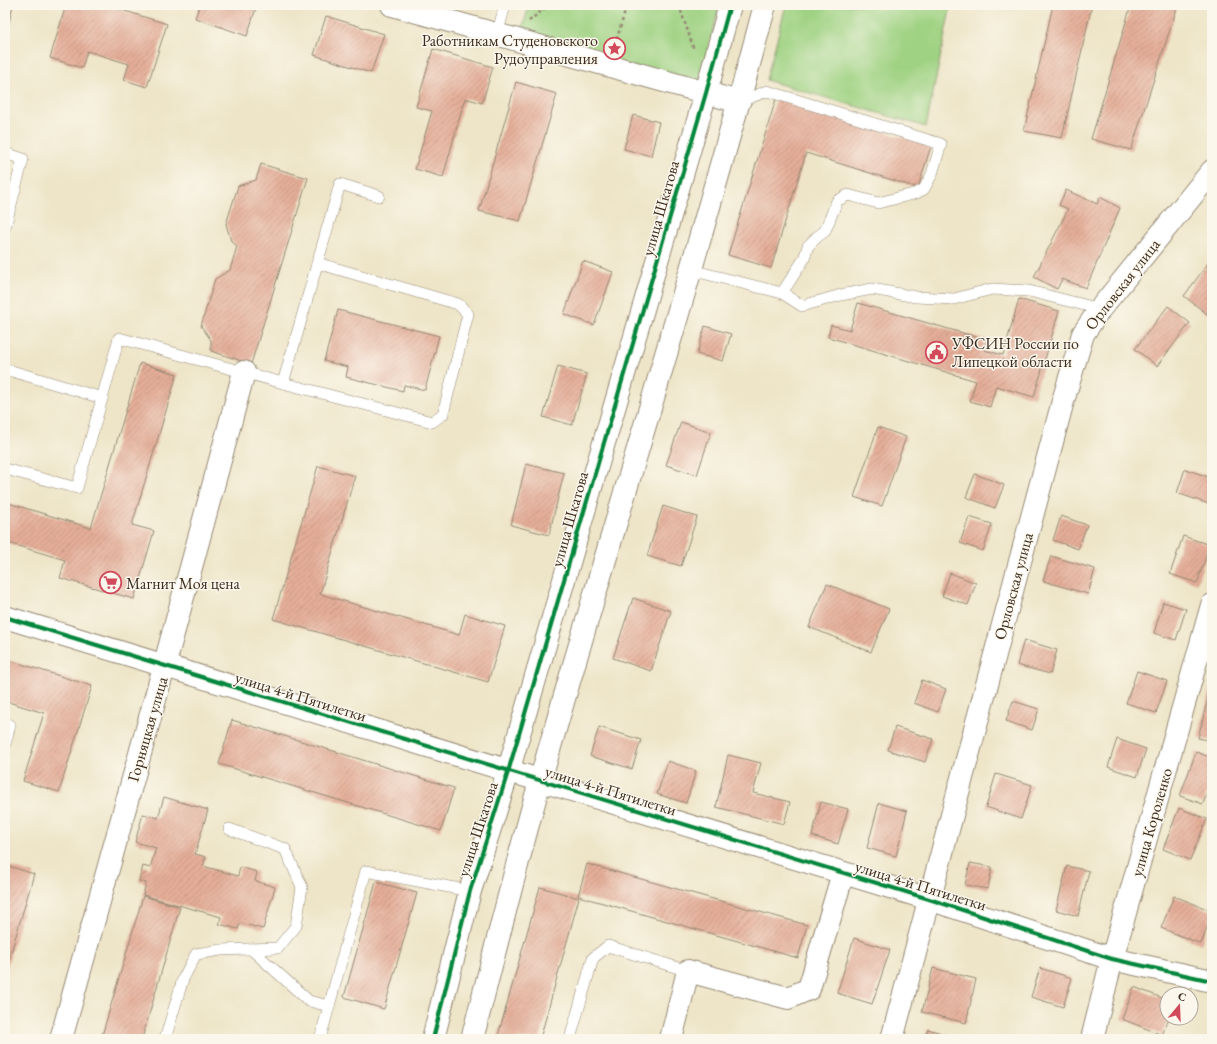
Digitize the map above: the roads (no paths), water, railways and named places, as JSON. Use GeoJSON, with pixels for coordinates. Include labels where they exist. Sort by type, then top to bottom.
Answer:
{"type":"FeatureCollection","features":[{"type":"Feature","properties":{"kind":"street"},"geometry":{"type":"LineString","coordinates":[[392,5],[739,102]]}},
{"type":"Feature","properties":{"kind":"street","name":"улица Шкатова"},"geometry":{"type":"LineString","coordinates":[[433,1039],[470,891],[508,772],[706,94],[730,5]]}},
{"type":"Feature","properties":{"kind":"street"},"geometry":{"type":"LineString","coordinates":[[472,1039],[540,781],[691,270],[765,5]]}},
{"type":"Feature","properties":{"kind":"street","name":"Орловская улица"},"geometry":{"type":"LineString","coordinates":[[892,1039],[1062,401],[1083,334],[1100,309],[1212,171]]}},
{"type":"Feature","properties":{"kind":"street","name":"Горняцкая улица"},"geometry":{"type":"LineString","coordinates":[[61,1039],[244,372]]}},
{"type":"Feature","properties":{"kind":"street","name":"улица Короленко"},"geometry":{"type":"LineString","coordinates":[[1092,1039],[1112,959],[1212,605]]}},
{"type":"Feature","properties":{"kind":"street","name":"улица 4-й Пятилетки"},"geometry":{"type":"LineString","coordinates":[[5,617],[508,772],[929,899],[1112,959],[1212,981]]}},
{"type":"Feature","properties":{"kind":"street"},"geometry":{"type":"LineString","coordinates":[[671,1039],[688,971],[788,998],[809,989],[843,873]]}},
{"type":"Feature","properties":{"kind":"lane"},"geometry":{"type":"LineString","coordinates":[[496,35],[505,5]]}},
{"type":"Feature","properties":{"kind":"lane"},"geometry":{"type":"LineString","coordinates":[[739,102],[767,91],[941,144],[932,174],[924,189],[917,194],[878,203],[848,195],[837,201],[825,231],[816,237],[808,246],[804,258],[782,292]]}},
{"type":"Feature","properties":{"kind":"lane"},"geometry":{"type":"LineString","coordinates":[[5,154],[23,159],[5,227]]}},
{"type":"Feature","properties":{"kind":"lane"},"geometry":{"type":"LineString","coordinates":[[283,383],[340,184],[379,196]]}},
{"type":"Feature","properties":{"kind":"lane"},"geometry":{"type":"LineString","coordinates":[[5,469],[77,488],[119,338],[432,422],[443,414],[468,314],[458,304],[317,263]]}},
{"type":"Feature","properties":{"kind":"lane"},"geometry":{"type":"LineString","coordinates":[[691,270],[782,292],[802,306],[842,295],[872,289],[916,297],[954,299],[992,289],[1029,291],[1100,309]]}},
{"type":"Feature","properties":{"kind":"lane"},"geometry":{"type":"LineString","coordinates":[[5,369],[102,398]]}},
{"type":"Feature","properties":{"kind":"lane"},"geometry":{"type":"LineString","coordinates":[[5,723],[10,725],[5,744]]}},
{"type":"Feature","properties":{"kind":"lane"},"geometry":{"type":"LineString","coordinates":[[165,1039],[183,979],[196,954],[222,950],[278,948],[296,926],[302,887],[284,849],[229,829]]}},
{"type":"Feature","properties":{"kind":"lane"},"geometry":{"type":"LineString","coordinates":[[320,1039],[366,870],[470,891]]}},
{"type":"Feature","properties":{"kind":"lane"},"geometry":{"type":"LineString","coordinates":[[570,1039],[593,958],[608,946],[688,971]]}},
{"type":"Feature","properties":{"kind":"lane"},"geometry":{"type":"LineString","coordinates":[[251,949],[309,1001],[329,1006]]}},
{"type":"Feature","properties":{"kind":"place","name":"Работникам Студеновского Рудоуправления"},"geometry":{"type":"Point","coordinates":[614,49]}},
{"type":"Feature","properties":{"kind":"place","name":"УФСИН России по Липецкой области"},"geometry":{"type":"Point","coordinates":[936,352]}},
{"type":"Feature","properties":{"kind":"place","name":"Магнит Моя цена"},"geometry":{"type":"Point","coordinates":[111,583]}}]}
